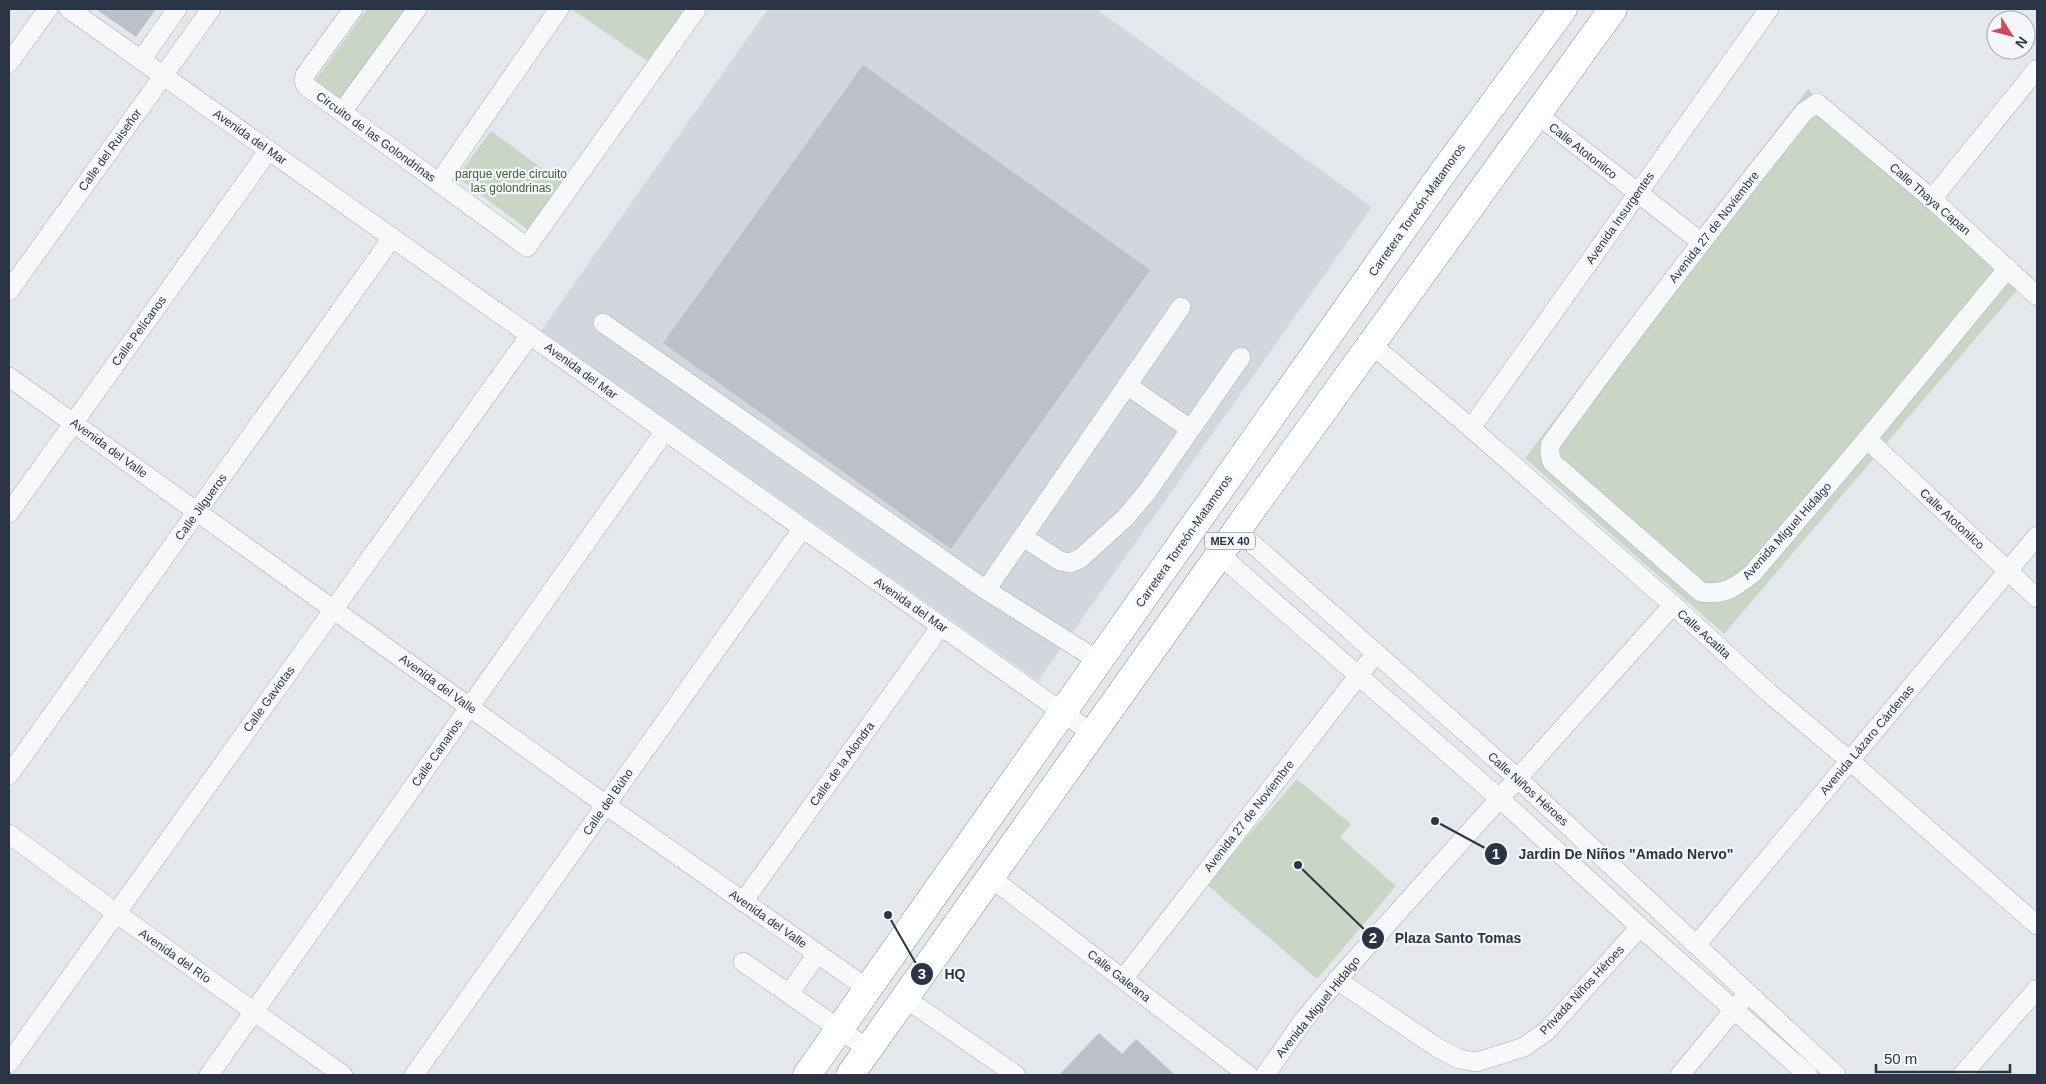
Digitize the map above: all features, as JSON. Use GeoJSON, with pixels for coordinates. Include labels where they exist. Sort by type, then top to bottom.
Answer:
{"type":"FeatureCollection","features":[{"type":"Feature","properties":{"kind":"highway","name":"Carretera Torreón-Matamoros"},"geometry":{"type":"LineString","coordinates":[[807,1075],[1444,172],[1563,9]]}},
{"type":"Feature","properties":{"kind":"highway","name":"MEX 40"},"geometry":{"type":"LineString","coordinates":[[850,1075],[1237,530],[1613,9]]}},
{"type":"Feature","properties":{"kind":"street"},"geometry":{"type":"LineString","coordinates":[[9,63],[48,9]]}},
{"type":"Feature","properties":{"kind":"street","name":"Avenida del Mar"},"geometry":{"type":"LineString","coordinates":[[69,9],[1092,733]]}},
{"type":"Feature","properties":{"kind":"street"},"geometry":{"type":"LineString","coordinates":[[141,60],[177,9]]}},
{"type":"Feature","properties":{"kind":"street","name":"Calle del Ruiseñor"},"geometry":{"type":"LineString","coordinates":[[9,290],[211,9]]}},
{"type":"Feature","properties":{"kind":"street","name":"Circuito de las Golondrinas"},"geometry":{"type":"LineString","coordinates":[[353,9],[305,75],[304,81],[306,86],[527,247],[695,9]]}},
{"type":"Feature","properties":{"kind":"street"},"geometry":{"type":"LineString","coordinates":[[342,112],[417,9]]}},
{"type":"Feature","properties":{"kind":"street"},"geometry":{"type":"LineString","coordinates":[[439,182],[559,9]]}},
{"type":"Feature","properties":{"kind":"street","name":"Avenida Insurgentes"},"geometry":{"type":"LineString","coordinates":[[1471,428],[1769,9]]}},
{"type":"Feature","properties":{"kind":"street"},"geometry":{"type":"LineString","coordinates":[[1932,199],[2037,69]]}},
{"type":"Feature","properties":{"kind":"street","name":"Avenida 27 de Noviembre"},"geometry":{"type":"LineString","coordinates":[[1612,359],[1701,242],[1804,112],[1816,102],[1821,104]]}},
{"type":"Feature","properties":{"kind":"street","name":"Calle Thaya Capan"},"geometry":{"type":"LineString","coordinates":[[1821,104],[1932,199],[2037,296]]}},
{"type":"Feature","properties":{"kind":"street","name":"Calle Atotonilco"},"geometry":{"type":"LineString","coordinates":[[1537,114],[1701,242]]}},
{"type":"Feature","properties":{"kind":"street","name":"Calle Pelícanos"},"geometry":{"type":"LineString","coordinates":[[9,513],[269,150]]}},
{"type":"Feature","properties":{"kind":"street","name":"Calle Jilgueros"},"geometry":{"type":"LineString","coordinates":[[9,775],[392,238]]}},
{"type":"Feature","properties":{"kind":"street","name":"Avenida Miguel Hidalgo"},"geometry":{"type":"LineString","coordinates":[[1612,359],[1550,445],[1552,462],[1701,592],[1716,594],[1736,587],[1752,574],[2008,268]]}},
{"type":"Feature","properties":{"kind":"street"},"geometry":{"type":"LineString","coordinates":[[986,590],[1181,307]]}},
{"type":"Feature","properties":{"kind":"street"},"geometry":{"type":"LineString","coordinates":[[603,323],[986,590],[1099,661]]}},
{"type":"Feature","properties":{"kind":"street","name":"Calle Gaviotas"},"geometry":{"type":"LineString","coordinates":[[9,1063],[530,335]]}},
{"type":"Feature","properties":{"kind":"street","name":"Calle Acatita"},"geometry":{"type":"LineString","coordinates":[[1371,344],[1471,428],[1673,605],[1768,692],[1850,761],[2037,925]]}},
{"type":"Feature","properties":{"kind":"street"},"geometry":{"type":"LineString","coordinates":[[1023,537],[1060,561],[1070,563],[1081,558],[1135,507],[1240,357]]}},
{"type":"Feature","properties":{"kind":"street","name":"Avenida del Valle"},"geometry":{"type":"LineString","coordinates":[[9,377],[743,902],[868,989]]}},
{"type":"Feature","properties":{"kind":"street"},"geometry":{"type":"LineString","coordinates":[[1127,385],[1190,430]]}},
{"type":"Feature","properties":{"kind":"street","name":"Calle Canarios"},"geometry":{"type":"LineString","coordinates":[[209,1075],[665,431]]}},
{"type":"Feature","properties":{"kind":"street","name":"Calle Atotonilco"},"geometry":{"type":"LineString","coordinates":[[1867,438],[2037,598]]}},
{"type":"Feature","properties":{"kind":"street","name":"Calle del Búho"},"geometry":{"type":"LineString","coordinates":[[414,1075],[802,529]]}},
{"type":"Feature","properties":{"kind":"street","name":"Calle Niños Héroes"},"geometry":{"type":"LineString","coordinates":[[1237,530],[1518,778],[1836,1075]]}},
{"type":"Feature","properties":{"kind":"street","name":"Avenida Lázaro Cárdenas"},"geometry":{"type":"LineString","coordinates":[[1696,944],[2037,536]]}},
{"type":"Feature","properties":{"kind":"street","name":"Calle Niños Héroes"},"geometry":{"type":"LineString","coordinates":[[1220,555],[1499,798],[1640,928],[1808,1075]]}},
{"type":"Feature","properties":{"kind":"street","name":"Avenida Miguel Hidalgo"},"geometry":{"type":"LineString","coordinates":[[1265,1075],[1303,1021],[1337,980],[1673,605]]}},
{"type":"Feature","properties":{"kind":"street","name":"Calle de la Alondra"},"geometry":{"type":"LineString","coordinates":[[743,902],[941,626]]}},
{"type":"Feature","properties":{"kind":"street","name":"Avenida 27 de Noviembre"},"geometry":{"type":"LineString","coordinates":[[1123,979],[1376,652]]}},
{"type":"Feature","properties":{"kind":"street","name":"Avenida del Río"},"geometry":{"type":"LineString","coordinates":[[9,834],[343,1075]]}},
{"type":"Feature","properties":{"kind":"street","name":"Calle Galeana"},"geometry":{"type":"LineString","coordinates":[[990,877],[1248,1075]]}},
{"type":"Feature","properties":{"kind":"street","name":"Privada Niños Héroes"},"geometry":{"type":"LineString","coordinates":[[1337,980],[1438,1048],[1459,1059],[1477,1062],[1524,1048],[1547,1031],[1640,928]]}},
{"type":"Feature","properties":{"kind":"street"},"geometry":{"type":"LineString","coordinates":[[789,994],[817,954]]}},
{"type":"Feature","properties":{"kind":"street"},"geometry":{"type":"LineString","coordinates":[[744,962],[868,1049]]}},
{"type":"Feature","properties":{"kind":"street"},"geometry":{"type":"LineString","coordinates":[[1962,1075],[2037,989]]}},
{"type":"Feature","properties":{"kind":"street"},"geometry":{"type":"LineString","coordinates":[[1680,1075],[1748,993]]}},
{"type":"Feature","properties":{"kind":"street"},"geometry":{"type":"LineString","coordinates":[[904,998],[1016,1075]]}},
{"type":"Feature","properties":{"kind":"shaded area"},"geometry":{"type":"Polygon","coordinates":[[[768,9],[1096,9],[1372,207],[1038,681],[541,331],[768,9]]]}},
{"type":"Feature","properties":{"kind":"green space"},"geometry":{"type":"Polygon","coordinates":[[[367,9],[408,9],[343,101],[315,81],[367,9]]]}},
{"type":"Feature","properties":{"kind":"green space"},"geometry":{"type":"Polygon","coordinates":[[[571,9],[678,9],[686,14],[652,64],[571,9]]]}},
{"type":"Feature","properties":{"kind":"green space"},"geometry":{"type":"Polygon","coordinates":[[[1808,89],[2017,290],[1724,634],[1525,458],[1808,89]]]}},
{"type":"Feature","properties":{"kind":"green space","name":"parque verde circuito las golondrinas"},"geometry":{"type":"Polygon","coordinates":[[[491,131],[565,185],[531,232],[457,177],[491,131]]]}},
{"type":"Feature","properties":{"kind":"green space"},"geometry":{"type":"Polygon","coordinates":[[[1297,779],[1351,824],[1340,837],[1396,886],[1317,979],[1206,884],[1297,779]]]}},
{"type":"Feature","properties":{"kind":"building"},"geometry":{"type":"Polygon","coordinates":[[[96,9],[156,9],[136,37],[96,9]]]}},
{"type":"Feature","properties":{"kind":"building"},"geometry":{"type":"Polygon","coordinates":[[[863,65],[1150,270],[951,549],[663,343],[863,65]]]}},
{"type":"Feature","properties":{"kind":"building"},"geometry":{"type":"Polygon","coordinates":[[[1099,1033],[1122,1054],[1136,1039],[1175,1075],[1059,1075],[1099,1033]]]}},
{"type":"Feature","properties":{"kind":"place","name":"Jardin De Niños \"Amado Nervo\""},"geometry":{"type":"Point","coordinates":[1435,821]}},
{"type":"Feature","properties":{"kind":"place","name":"Plaza Santo Tomas"},"geometry":{"type":"Point","coordinates":[1298,865]}},
{"type":"Feature","properties":{"kind":"place","name":"HQ"},"geometry":{"type":"Point","coordinates":[888,915]}}]}
